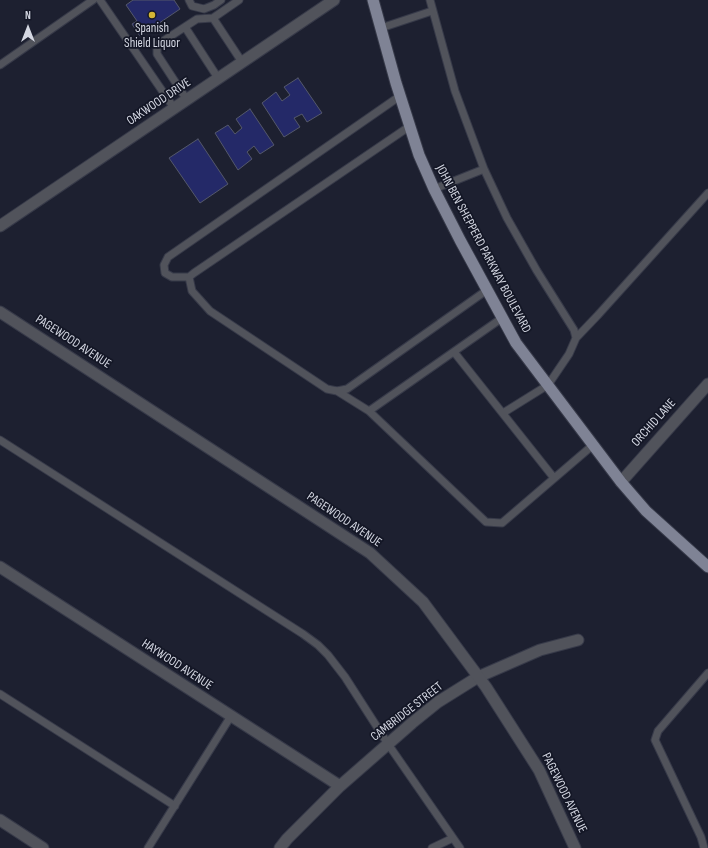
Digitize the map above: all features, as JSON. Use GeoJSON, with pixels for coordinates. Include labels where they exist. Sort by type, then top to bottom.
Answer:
{"type":"FeatureCollection","features":[{"type":"Feature","properties":{"kind":"main road","name":"JOHN BEN SHEPPERD PARKWAY BOULEVARD"},"geometry":{"type":"LineString","coordinates":[[373,0],[400,96],[419,155],[434,189],[516,343],[621,482],[646,511],[708,567]]}},
{"type":"Feature","properties":{"kind":"street","name":"OAKWOOD DRIVE"},"geometry":{"type":"LineString","coordinates":[[0,226],[334,0]]}},
{"type":"Feature","properties":{"kind":"street","name":"PAGEWOOD AVENUE"},"geometry":{"type":"LineString","coordinates":[[0,312],[370,553],[423,602],[478,677],[539,770],[575,848]]}},
{"type":"Feature","properties":{"kind":"street","name":"ORCHID LANE"},"geometry":{"type":"LineString","coordinates":[[621,482],[708,384]]}},
{"type":"Feature","properties":{"kind":"street","name":"HAYWOOD AVENUE"},"geometry":{"type":"LineString","coordinates":[[0,566],[340,786]]}},
{"type":"Feature","properties":{"kind":"street","name":"CAMBRIDGE STREET"},"geometry":{"type":"LineString","coordinates":[[280,848],[287,839],[340,786],[438,702],[478,677],[540,650],[578,640]]}},
{"type":"Feature","properties":{"kind":"street"},"geometry":{"type":"LineString","coordinates":[[0,820],[43,848]]}},
{"type":"Feature","properties":{"kind":"lane"},"geometry":{"type":"LineString","coordinates":[[0,64],[93,0]]}},
{"type":"Feature","properties":{"kind":"lane"},"geometry":{"type":"LineString","coordinates":[[100,0],[174,108]]}},
{"type":"Feature","properties":{"kind":"lane"},"geometry":{"type":"LineString","coordinates":[[188,0],[192,6],[204,9],[221,0]]}},
{"type":"Feature","properties":{"kind":"lane"},"geometry":{"type":"LineString","coordinates":[[187,100],[157,54],[157,45],[197,19],[213,18],[239,0]]}},
{"type":"Feature","properties":{"kind":"lane"},"geometry":{"type":"LineString","coordinates":[[430,0],[455,91],[484,169],[511,225],[537,271],[574,330],[576,338]]}},
{"type":"Feature","properties":{"kind":"lane"},"geometry":{"type":"LineString","coordinates":[[381,28],[432,11]]}},
{"type":"Feature","properties":{"kind":"lane"},"geometry":{"type":"LineString","coordinates":[[213,18],[242,62]]}},
{"type":"Feature","properties":{"kind":"lane"},"geometry":{"type":"LineString","coordinates":[[185,27],[218,78]]}},
{"type":"Feature","properties":{"kind":"lane"},"geometry":{"type":"LineString","coordinates":[[400,96],[174,251],[168,257],[164,265],[165,273],[172,277],[189,277],[200,268],[410,126]]}},
{"type":"Feature","properties":{"kind":"lane"},"geometry":{"type":"LineString","coordinates":[[434,189],[484,169]]}},
{"type":"Feature","properties":{"kind":"lane"},"geometry":{"type":"LineString","coordinates":[[503,413],[548,385],[569,354],[576,338],[708,193]]}},
{"type":"Feature","properties":{"kind":"lane"},"geometry":{"type":"LineString","coordinates":[[189,277],[192,291],[210,311],[327,389],[337,391],[369,411],[486,522],[502,523],[593,445]]}},
{"type":"Feature","properties":{"kind":"lane"},"geometry":{"type":"LineString","coordinates":[[337,391],[347,389],[487,290]]}},
{"type":"Feature","properties":{"kind":"lane"},"geometry":{"type":"LineString","coordinates":[[369,411],[502,318]]}},
{"type":"Feature","properties":{"kind":"lane"},"geometry":{"type":"LineString","coordinates":[[454,352],[554,478]]}},
{"type":"Feature","properties":{"kind":"lane"},"geometry":{"type":"LineString","coordinates":[[0,440],[318,645],[328,655],[344,677],[388,744],[460,848]]}},
{"type":"Feature","properties":{"kind":"lane"},"geometry":{"type":"LineString","coordinates":[[704,848],[701,837],[655,740],[658,731],[708,673]]}},
{"type":"Feature","properties":{"kind":"lane"},"geometry":{"type":"LineString","coordinates":[[0,694],[175,806]]}},
{"type":"Feature","properties":{"kind":"lane"},"geometry":{"type":"LineString","coordinates":[[148,848],[231,716]]}},
{"type":"Feature","properties":{"kind":"lane"},"geometry":{"type":"LineString","coordinates":[[432,848],[453,838]]}},
{"type":"Feature","properties":{"kind":"building","name":"Spanish Shield Liquor"},"geometry":{"type":"Polygon","coordinates":[[[133,0],[174,0],[180,9],[140,36],[132,24],[137,21],[126,5],[133,0]]]}},
{"type":"Feature","properties":{"kind":"building"},"geometry":{"type":"Polygon","coordinates":[[[298,78],[322,113],[307,122],[302,114],[294,118],[300,127],[284,137],[262,103],[276,92],[282,101],[290,95],[284,87],[298,78]]]}},
{"type":"Feature","properties":{"kind":"building"},"geometry":{"type":"Polygon","coordinates":[[[250,109],[274,145],[260,154],[254,146],[247,152],[252,159],[238,170],[215,133],[228,125],[235,134],[242,128],[236,119],[250,109]]]}},
{"type":"Feature","properties":{"kind":"building"},"geometry":{"type":"Polygon","coordinates":[[[198,139],[228,184],[200,203],[169,158],[198,139]]]}},
{"type":"Feature","properties":{"kind":"place","name":"Spanish Shield Liquor"},"geometry":{"type":"Point","coordinates":[152,15]}}]}
